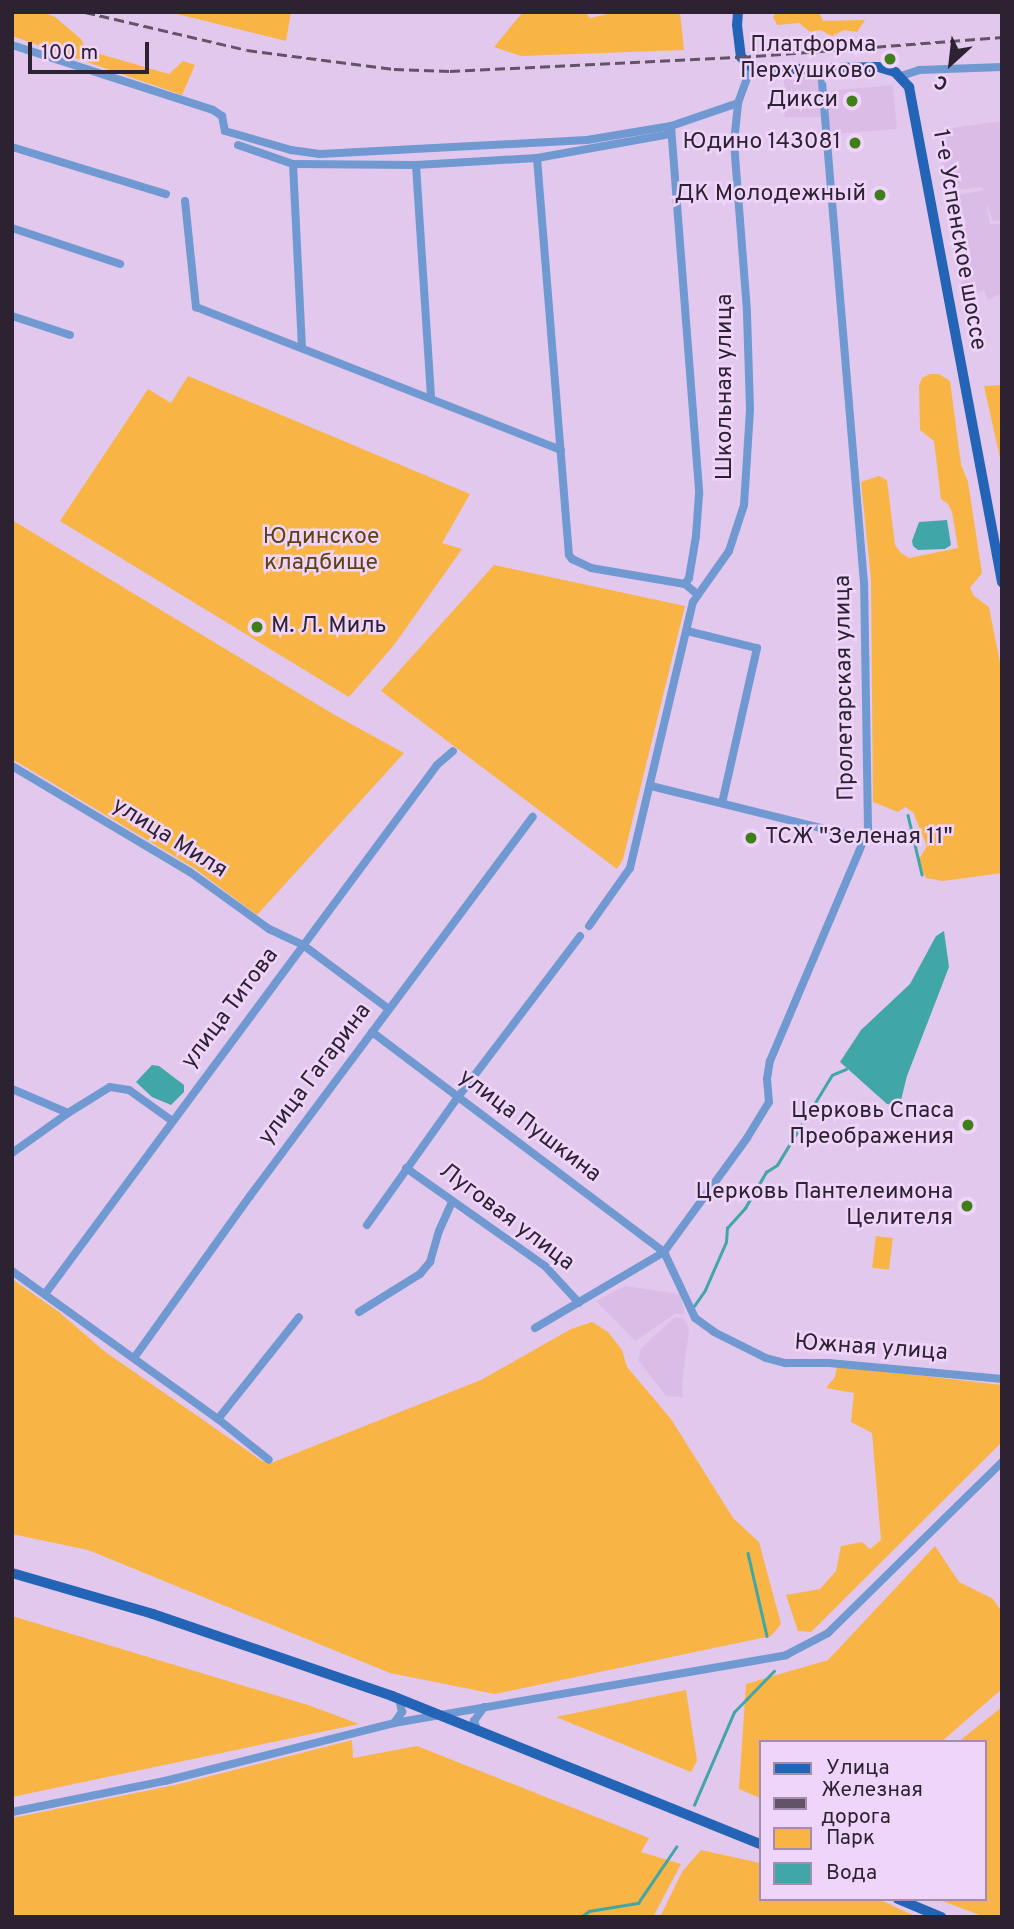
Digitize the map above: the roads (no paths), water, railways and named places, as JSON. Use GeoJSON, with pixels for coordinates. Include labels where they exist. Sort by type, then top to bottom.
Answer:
{"type":"FeatureCollection","features":[{"type":"Feature","properties":{"kind":"main road"},"geometry":{"type":"LineString","coordinates":[[738,12],[741,57],[751,68],[760,72],[878,67],[901,76]]}},
{"type":"Feature","properties":{"kind":"main road","name":"1-е Успенское шоссе"},"geometry":{"type":"LineString","coordinates":[[901,76],[913,98],[1002,582]]}},
{"type":"Feature","properties":{"kind":"main road"},"geometry":{"type":"LineString","coordinates":[[12,1573],[153,1614],[400,1699],[758,1843]]}},
{"type":"Feature","properties":{"kind":"main road"},"geometry":{"type":"LineString","coordinates":[[903,1901],[941,1917]]}},
{"type":"Feature","properties":{"kind":"street"},"geometry":{"type":"LineString","coordinates":[[12,45],[213,110],[222,116],[225,131],[291,150],[320,154],[587,140],[671,130]]}},
{"type":"Feature","properties":{"kind":"street"},"geometry":{"type":"LineString","coordinates":[[901,76],[919,71],[1002,67]]}},
{"type":"Feature","properties":{"kind":"street","name":"Школьная улица"},"geometry":{"type":"LineString","coordinates":[[589,926],[630,868],[693,602],[729,551],[744,505],[748,478],[747,311],[734,142],[738,103],[751,68]]}},
{"type":"Feature","properties":{"kind":"street","name":"Пролетарская улица"},"geometry":{"type":"LineString","coordinates":[[664,1252],[769,1102],[767,1079],[770,1061],[868,830],[869,711],[864,583],[821,70]]}},
{"type":"Feature","properties":{"kind":"street"},"geometry":{"type":"LineString","coordinates":[[238,145],[293,164],[416,165],[537,158],[671,130],[738,103]]}},
{"type":"Feature","properties":{"kind":"street"},"geometry":{"type":"LineString","coordinates":[[671,130],[699,494],[696,536],[689,578],[685,584]]}},
{"type":"Feature","properties":{"kind":"street"},"geometry":{"type":"LineString","coordinates":[[12,147],[166,194]]}},
{"type":"Feature","properties":{"kind":"street"},"geometry":{"type":"LineString","coordinates":[[537,158],[569,555],[591,568],[685,584],[698,596]]}},
{"type":"Feature","properties":{"kind":"street"},"geometry":{"type":"LineString","coordinates":[[293,164],[302,347]]}},
{"type":"Feature","properties":{"kind":"street"},"geometry":{"type":"LineString","coordinates":[[416,165],[431,398]]}},
{"type":"Feature","properties":{"kind":"street"},"geometry":{"type":"LineString","coordinates":[[185,201],[196,307],[561,450]]}},
{"type":"Feature","properties":{"kind":"street"},"geometry":{"type":"LineString","coordinates":[[12,228],[120,264]]}},
{"type":"Feature","properties":{"kind":"street"},"geometry":{"type":"LineString","coordinates":[[12,316],[70,335]]}},
{"type":"Feature","properties":{"kind":"street"},"geometry":{"type":"LineString","coordinates":[[687,631],[757,648],[722,803]]}},
{"type":"Feature","properties":{"kind":"street","name":"улица Титова"},"geometry":{"type":"LineString","coordinates":[[45,1294],[171,1120],[437,765],[453,751]]}},
{"type":"Feature","properties":{"kind":"street","name":"улица Миля"},"geometry":{"type":"LineString","coordinates":[[12,766],[190,872],[269,929],[303,945]]}},
{"type":"Feature","properties":{"kind":"street"},"geometry":{"type":"LineString","coordinates":[[651,786],[865,839]]}},
{"type":"Feature","properties":{"kind":"street","name":"улица Гагарина"},"geometry":{"type":"LineString","coordinates":[[134,1358],[533,817]]}},
{"type":"Feature","properties":{"kind":"street"},"geometry":{"type":"LineString","coordinates":[[367,1225],[458,1097],[580,936]]}},
{"type":"Feature","properties":{"kind":"street"},"geometry":{"type":"LineString","coordinates":[[303,945],[389,1009]]}},
{"type":"Feature","properties":{"kind":"street","name":"улица Пушкина"},"geometry":{"type":"LineString","coordinates":[[372,1032],[664,1252]]}},
{"type":"Feature","properties":{"kind":"street"},"geometry":{"type":"LineString","coordinates":[[12,1153],[68,1113],[103,1091],[118,1086],[171,1120]]}},
{"type":"Feature","properties":{"kind":"street"},"geometry":{"type":"LineString","coordinates":[[12,1089],[68,1113]]}},
{"type":"Feature","properties":{"kind":"street","name":"Луговая улица"},"geometry":{"type":"LineString","coordinates":[[406,1168],[545,1266],[579,1303]]}},
{"type":"Feature","properties":{"kind":"street"},"geometry":{"type":"LineString","coordinates":[[359,1312],[421,1274],[430,1262],[452,1202]]}},
{"type":"Feature","properties":{"kind":"street"},"geometry":{"type":"LineString","coordinates":[[534,1328],[664,1252]]}},
{"type":"Feature","properties":{"kind":"street","name":"Южная улица"},"geometry":{"type":"LineString","coordinates":[[664,1252],[695,1318],[714,1332],[766,1358],[785,1363],[829,1363],[1002,1379]]}},
{"type":"Feature","properties":{"kind":"street"},"geometry":{"type":"LineString","coordinates":[[12,1271],[218,1419],[269,1460]]}},
{"type":"Feature","properties":{"kind":"street"},"geometry":{"type":"LineString","coordinates":[[218,1419],[299,1317]]}},
{"type":"Feature","properties":{"kind":"street"},"geometry":{"type":"LineString","coordinates":[[12,1812],[165,1781],[394,1723],[786,1655],[800,1650],[841,1620],[1002,1462]]}},
{"type":"Feature","properties":{"kind":"street"},"geometry":{"type":"LineString","coordinates":[[394,1723],[402,1712],[400,1699]]}},
{"type":"Feature","properties":{"kind":"street"},"geometry":{"type":"LineString","coordinates":[[478,1732],[475,1718],[484,1707]]}},
{"type":"Feature","properties":{"kind":"water"},"geometry":{"type":"Polygon","coordinates":[[[947,520],[951,545],[945,549],[918,550],[913,546],[912,541],[919,522],[947,520]]]}},
{"type":"Feature","properties":{"kind":"water"},"geometry":{"type":"Polygon","coordinates":[[[944,931],[949,967],[907,1076],[901,1100],[895,1105],[887,1104],[840,1062],[861,1030],[910,984],[936,936],[944,931]]]}},
{"type":"Feature","properties":{"kind":"water"},"geometry":{"type":"Polygon","coordinates":[[[152,1065],[159,1066],[184,1085],[184,1092],[171,1105],[152,1097],[136,1082],[152,1065]]]}},
{"type":"Feature","properties":{"kind":"waterway"},"geometry":{"type":"LineString","coordinates":[[908,815],[922,874]]}},
{"type":"Feature","properties":{"kind":"waterway"},"geometry":{"type":"LineString","coordinates":[[694,1306],[705,1290],[726,1242],[727,1228],[745,1208],[766,1172],[777,1165],[832,1075],[846,1069]]}},
{"type":"Feature","properties":{"kind":"waterway"},"geometry":{"type":"LineString","coordinates":[[748,1553],[767,1636]]}},
{"type":"Feature","properties":{"kind":"waterway"},"geometry":{"type":"LineString","coordinates":[[694,1805],[734,1712],[774,1671]]}},
{"type":"Feature","properties":{"kind":"waterway"},"geometry":{"type":"LineString","coordinates":[[581,1917],[589,1911],[638,1903],[676,1847]]}},
{"type":"Feature","properties":{"kind":"railway"},"geometry":{"type":"LineString","coordinates":[[85,12],[247,50],[394,69],[450,71],[741,57],[1002,37]]}},
{"type":"Feature","properties":{"kind":"place","name":"Платформа Перхушково"},"geometry":{"type":"Point","coordinates":[890,59]}},
{"type":"Feature","properties":{"kind":"place","name":"Дикси"},"geometry":{"type":"Point","coordinates":[852,101]}},
{"type":"Feature","properties":{"kind":"place","name":"Юдино 143081"},"geometry":{"type":"Point","coordinates":[855,143]}},
{"type":"Feature","properties":{"kind":"place","name":"ДК Молодежный"},"geometry":{"type":"Point","coordinates":[880,195]}},
{"type":"Feature","properties":{"kind":"place","name":"М. Л. Миль"},"geometry":{"type":"Point","coordinates":[257,627]}},
{"type":"Feature","properties":{"kind":"place","name":"ТСЖ \"Зеленая 11\""},"geometry":{"type":"Point","coordinates":[751,838]}},
{"type":"Feature","properties":{"kind":"place","name":"Церковь Спаса Преображения"},"geometry":{"type":"Point","coordinates":[968,1125]}},
{"type":"Feature","properties":{"kind":"place","name":"Церковь Пантелеимона Целителя"},"geometry":{"type":"Point","coordinates":[967,1206]}},
{"type":"Feature","properties":{"kind":"park label","name":"Юдинское кладбище"},"geometry":{"type":"Point","coordinates":[321,551]}}]}
